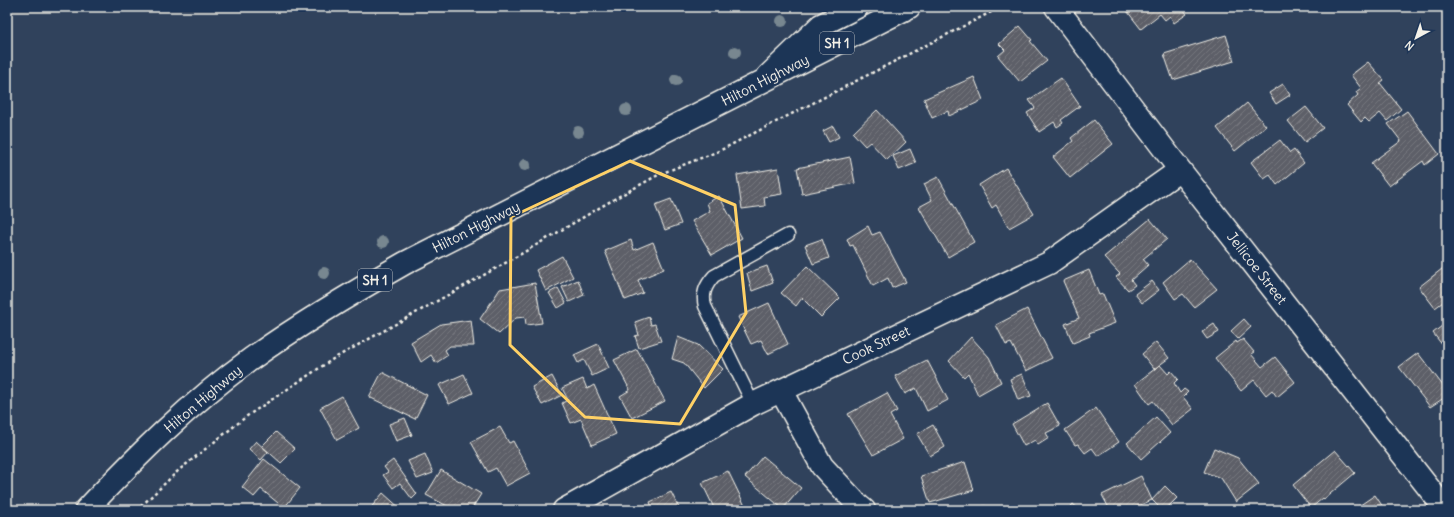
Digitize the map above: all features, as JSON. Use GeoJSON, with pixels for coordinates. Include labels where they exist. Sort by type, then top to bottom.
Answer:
{"type":"FeatureCollection","features":[{"type":"Feature","properties":{"kind":"main road"},"geometry":{"type":"LineString","coordinates":[[764,80],[821,25],[857,7]]}},
{"type":"Feature","properties":{"kind":"main road","name":"Hilton Highway"},"geometry":{"type":"LineString","coordinates":[[86,510],[156,438],[203,397],[251,359],[352,293],[405,263],[909,7]]}},
{"type":"Feature","properties":{"kind":"main road","name":"Jellicoe Street"},"geometry":{"type":"LineString","coordinates":[[1056,7],[1068,16],[1180,170],[1446,510]]}},
{"type":"Feature","properties":{"kind":"main road","name":"Cook Street"},"geometry":{"type":"LineString","coordinates":[[564,510],[753,404],[1049,263],[1180,170]]}},
{"type":"Feature","properties":{"kind":"main road"},"geometry":{"type":"LineString","coordinates":[[781,391],[822,466],[864,510]]}},
{"type":"Feature","properties":{"kind":"lane"},"geometry":{"type":"LineString","coordinates":[[753,404],[705,306],[703,299],[704,291],[714,276],[788,235]]}},
{"type":"Feature","properties":{"kind":"path"},"geometry":{"type":"LineString","coordinates":[[137,510],[179,470],[247,416],[334,359],[660,174],[719,151],[1001,7]]}},
{"type":"Feature","properties":{"kind":"highlighted area"},"geometry":{"type":"Polygon","coordinates":[[[630,161],[735,205],[746,313],[680,424],[585,417],[510,345],[511,217],[630,161]]]}},
{"type":"Feature","properties":{"kind":"building"},"geometry":{"type":"Polygon","coordinates":[[[1124,7],[1173,7],[1175,10],[1181,7],[1187,14],[1174,23],[1170,16],[1165,20],[1160,14],[1141,29],[1124,7]]]}},
{"type":"Feature","properties":{"kind":"building"},"geometry":{"type":"Polygon","coordinates":[[[1020,26],[1032,40],[1030,41],[1047,61],[1020,82],[998,56],[1005,50],[999,44],[1020,26]]]}},
{"type":"Feature","properties":{"kind":"building"},"geometry":{"type":"Polygon","coordinates":[[[1226,35],[1234,61],[1173,80],[1164,54],[1226,35]]]}},
{"type":"Feature","properties":{"kind":"building"},"geometry":{"type":"Polygon","coordinates":[[[1368,62],[1384,80],[1380,83],[1401,109],[1387,121],[1380,113],[1369,122],[1365,118],[1361,122],[1347,105],[1358,95],[1356,92],[1361,88],[1351,75],[1368,62]]]}},
{"type":"Feature","properties":{"kind":"building"},"geometry":{"type":"Polygon","coordinates":[[[974,77],[983,100],[949,116],[948,111],[932,118],[924,99],[974,77]]]}},
{"type":"Feature","properties":{"kind":"building"},"geometry":{"type":"Polygon","coordinates":[[[1061,78],[1080,106],[1061,120],[1063,123],[1057,127],[1054,122],[1039,132],[1027,113],[1035,108],[1029,100],[1061,78]]]}},
{"type":"Feature","properties":{"kind":"building"},"geometry":{"type":"Polygon","coordinates":[[[1283,84],[1290,95],[1276,104],[1269,93],[1283,84]]]}},
{"type":"Feature","properties":{"kind":"building"},"geometry":{"type":"Polygon","coordinates":[[[1247,103],[1266,126],[1235,151],[1217,128],[1247,103]]]}},
{"type":"Feature","properties":{"kind":"building"},"geometry":{"type":"Polygon","coordinates":[[[1306,107],[1323,128],[1305,142],[1288,121],[1306,107]]]}},
{"type":"Feature","properties":{"kind":"building"},"geometry":{"type":"Polygon","coordinates":[[[877,110],[906,142],[887,160],[870,142],[865,146],[853,133],[877,110]]]}},
{"type":"Feature","properties":{"kind":"building"},"geometry":{"type":"Polygon","coordinates":[[[1407,111],[1439,154],[1425,165],[1423,161],[1389,186],[1371,163],[1401,141],[1388,124],[1407,111]]]}},
{"type":"Feature","properties":{"kind":"building"},"geometry":{"type":"Polygon","coordinates":[[[1094,120],[1113,144],[1070,178],[1053,157],[1073,141],[1071,138],[1094,120]]]}},
{"type":"Feature","properties":{"kind":"building"},"geometry":{"type":"Polygon","coordinates":[[[833,126],[839,137],[829,142],[823,131],[833,126]]]}},
{"type":"Feature","properties":{"kind":"building"},"geometry":{"type":"Polygon","coordinates":[[[1280,140],[1290,153],[1294,150],[1304,163],[1277,185],[1270,175],[1264,179],[1251,162],[1280,140]]]}},
{"type":"Feature","properties":{"kind":"building"},"geometry":{"type":"Polygon","coordinates":[[[910,149],[916,163],[899,170],[893,156],[910,149]]]}},
{"type":"Feature","properties":{"kind":"building"},"geometry":{"type":"Polygon","coordinates":[[[850,157],[855,183],[802,194],[797,168],[850,157]]]}},
{"type":"Feature","properties":{"kind":"building"},"geometry":{"type":"Polygon","coordinates":[[[778,168],[782,194],[764,197],[765,206],[742,209],[737,175],[778,168]]]}},
{"type":"Feature","properties":{"kind":"building"},"geometry":{"type":"Polygon","coordinates":[[[1006,168],[1034,214],[1009,228],[996,205],[992,208],[979,185],[1006,168]]]}},
{"type":"Feature","properties":{"kind":"building"},"geometry":{"type":"Polygon","coordinates":[[[938,177],[974,242],[948,257],[919,207],[932,200],[924,184],[938,177]]]}},
{"type":"Feature","properties":{"kind":"building"},"geometry":{"type":"Polygon","coordinates":[[[719,196],[742,238],[712,255],[692,221],[710,211],[707,203],[719,196]]]}},
{"type":"Feature","properties":{"kind":"building"},"geometry":{"type":"Polygon","coordinates":[[[671,199],[681,224],[665,230],[655,205],[671,199]]]}},
{"type":"Feature","properties":{"kind":"building"},"geometry":{"type":"Polygon","coordinates":[[[1150,219],[1167,239],[1143,259],[1148,265],[1131,280],[1135,285],[1128,290],[1116,277],[1120,274],[1104,257],[1150,219]]]}},
{"type":"Feature","properties":{"kind":"building"},"geometry":{"type":"Polygon","coordinates":[[[868,226],[872,235],[880,232],[906,282],[892,288],[888,278],[873,286],[853,245],[850,246],[847,239],[868,226]]]}},
{"type":"Feature","properties":{"kind":"building"},"geometry":{"type":"Polygon","coordinates":[[[822,239],[829,258],[813,264],[805,245],[822,239]]]}},
{"type":"Feature","properties":{"kind":"building"},"geometry":{"type":"Polygon","coordinates":[[[631,240],[634,250],[653,242],[664,269],[638,280],[643,293],[625,300],[605,251],[631,240]]]}},
{"type":"Feature","properties":{"kind":"building"},"geometry":{"type":"Polygon","coordinates":[[[562,256],[573,277],[546,291],[536,270],[562,256]]]}},
{"type":"Feature","properties":{"kind":"building"},"geometry":{"type":"Polygon","coordinates":[[[1190,259],[1217,289],[1194,307],[1183,294],[1175,299],[1163,282],[1190,259]]]}},
{"type":"Feature","properties":{"kind":"building"},"geometry":{"type":"Polygon","coordinates":[[[1447,265],[1447,299],[1435,308],[1419,287],[1447,265]]]}},
{"type":"Feature","properties":{"kind":"building"},"geometry":{"type":"Polygon","coordinates":[[[767,266],[773,283],[752,291],[747,273],[767,266]]]}},
{"type":"Feature","properties":{"kind":"building"},"geometry":{"type":"Polygon","coordinates":[[[807,266],[840,298],[821,317],[802,298],[796,306],[781,293],[807,266]]]}},
{"type":"Feature","properties":{"kind":"building"},"geometry":{"type":"Polygon","coordinates":[[[1089,270],[1099,295],[1103,294],[1115,323],[1089,333],[1090,336],[1073,343],[1065,324],[1079,318],[1063,281],[1089,270]]]}},
{"type":"Feature","properties":{"kind":"building"},"geometry":{"type":"Polygon","coordinates":[[[578,280],[584,295],[569,302],[562,287],[578,280]]]}},
{"type":"Feature","properties":{"kind":"building"},"geometry":{"type":"Polygon","coordinates":[[[1152,281],[1159,290],[1142,303],[1135,294],[1152,281]]]}},
{"type":"Feature","properties":{"kind":"building"},"geometry":{"type":"Polygon","coordinates":[[[535,283],[542,323],[526,325],[525,317],[516,318],[499,334],[480,319],[500,289],[535,283]]]}},
{"type":"Feature","properties":{"kind":"building"},"geometry":{"type":"Polygon","coordinates":[[[558,288],[566,303],[558,308],[549,293],[558,288]]]}},
{"type":"Feature","properties":{"kind":"building"},"geometry":{"type":"Polygon","coordinates":[[[769,303],[788,344],[768,354],[761,340],[751,344],[738,317],[769,303]]]}},
{"type":"Feature","properties":{"kind":"building"},"geometry":{"type":"Polygon","coordinates":[[[1027,309],[1052,358],[1026,371],[1011,343],[1006,345],[996,325],[1027,309]]]}},
{"type":"Feature","properties":{"kind":"building"},"geometry":{"type":"Polygon","coordinates":[[[649,317],[651,325],[655,324],[661,341],[639,348],[635,336],[639,335],[635,322],[649,317]]]}},
{"type":"Feature","properties":{"kind":"building"},"geometry":{"type":"Polygon","coordinates":[[[1244,319],[1251,327],[1238,339],[1231,331],[1244,319]]]}},
{"type":"Feature","properties":{"kind":"building"},"geometry":{"type":"Polygon","coordinates":[[[471,320],[474,346],[450,346],[445,350],[448,355],[436,363],[431,355],[421,362],[411,342],[441,324],[471,320]]]}},
{"type":"Feature","properties":{"kind":"building"},"geometry":{"type":"Polygon","coordinates":[[[1447,322],[1447,351],[1433,333],[1447,322]]]}},
{"type":"Feature","properties":{"kind":"building"},"geometry":{"type":"Polygon","coordinates":[[[1214,324],[1219,332],[1207,339],[1202,332],[1214,324]]]}},
{"type":"Feature","properties":{"kind":"building"},"geometry":{"type":"Polygon","coordinates":[[[678,337],[698,345],[723,369],[704,388],[684,363],[672,359],[678,337]]]}},
{"type":"Feature","properties":{"kind":"building"},"geometry":{"type":"Polygon","coordinates":[[[971,337],[989,357],[1001,382],[978,395],[968,373],[964,377],[949,361],[971,337]]]}},
{"type":"Feature","properties":{"kind":"building"},"geometry":{"type":"Polygon","coordinates":[[[1243,339],[1254,352],[1251,354],[1262,367],[1275,357],[1295,382],[1277,397],[1272,390],[1266,395],[1254,380],[1241,391],[1215,358],[1236,341],[1237,343],[1243,339]]]}},
{"type":"Feature","properties":{"kind":"building"},"geometry":{"type":"Polygon","coordinates":[[[1156,342],[1169,358],[1154,369],[1142,354],[1156,342]]]}},
{"type":"Feature","properties":{"kind":"building"},"geometry":{"type":"Polygon","coordinates":[[[598,344],[609,368],[592,376],[584,360],[578,363],[574,355],[598,344]]]}},
{"type":"Feature","properties":{"kind":"building"},"geometry":{"type":"Polygon","coordinates":[[[637,349],[665,401],[632,418],[620,396],[630,390],[614,360],[637,349]]]}},
{"type":"Feature","properties":{"kind":"building"},"geometry":{"type":"Polygon","coordinates":[[[1418,353],[1447,391],[1447,396],[1430,407],[1399,367],[1418,353]]]}},
{"type":"Feature","properties":{"kind":"building"},"geometry":{"type":"Polygon","coordinates":[[[927,360],[948,400],[927,411],[916,388],[905,394],[895,376],[927,360]]]}},
{"type":"Feature","properties":{"kind":"building"},"geometry":{"type":"Polygon","coordinates":[[[1160,365],[1168,374],[1171,371],[1178,379],[1174,383],[1180,393],[1184,389],[1188,392],[1183,397],[1193,409],[1172,425],[1153,401],[1149,404],[1135,384],[1160,365]]]}},
{"type":"Feature","properties":{"kind":"building"},"geometry":{"type":"Polygon","coordinates":[[[382,372],[427,395],[415,419],[369,397],[382,372]]]}},
{"type":"Feature","properties":{"kind":"building"},"geometry":{"type":"Polygon","coordinates":[[[464,374],[473,393],[449,404],[439,385],[464,374]]]}},
{"type":"Feature","properties":{"kind":"building"},"geometry":{"type":"Polygon","coordinates":[[[1022,374],[1031,396],[1018,400],[1010,379],[1022,374]]]}},
{"type":"Feature","properties":{"kind":"building"},"geometry":{"type":"Polygon","coordinates":[[[552,376],[562,395],[542,405],[532,387],[552,376]]]}},
{"type":"Feature","properties":{"kind":"building"},"geometry":{"type":"Polygon","coordinates":[[[583,379],[587,389],[594,385],[616,434],[592,445],[581,419],[571,423],[562,403],[568,400],[562,388],[583,379]]]}},
{"type":"Feature","properties":{"kind":"building"},"geometry":{"type":"Polygon","coordinates":[[[887,393],[897,411],[890,415],[903,439],[873,455],[848,414],[887,393]]]}},
{"type":"Feature","properties":{"kind":"building"},"geometry":{"type":"Polygon","coordinates":[[[342,396],[359,428],[337,440],[320,408],[342,396]]]}},
{"type":"Feature","properties":{"kind":"building"},"geometry":{"type":"Polygon","coordinates":[[[1047,403],[1060,426],[1046,433],[1049,438],[1038,445],[1035,440],[1024,446],[1012,424],[1047,403]]]}},
{"type":"Feature","properties":{"kind":"building"},"geometry":{"type":"Polygon","coordinates":[[[1096,408],[1119,442],[1098,456],[1092,448],[1085,453],[1078,444],[1075,445],[1065,430],[1096,408]]]}},
{"type":"Feature","properties":{"kind":"building"},"geometry":{"type":"Polygon","coordinates":[[[1156,417],[1170,433],[1141,459],[1127,443],[1156,417]]]}},
{"type":"Feature","properties":{"kind":"building"},"geometry":{"type":"Polygon","coordinates":[[[405,418],[412,435],[396,441],[389,424],[405,418]]]}},
{"type":"Feature","properties":{"kind":"building"},"geometry":{"type":"Polygon","coordinates":[[[933,425],[945,447],[930,456],[917,434],[933,425]]]}},
{"type":"Feature","properties":{"kind":"building"},"geometry":{"type":"Polygon","coordinates":[[[500,427],[509,443],[513,441],[530,473],[506,486],[496,468],[488,472],[471,442],[500,427]]]}},
{"type":"Feature","properties":{"kind":"building"},"geometry":{"type":"Polygon","coordinates":[[[276,432],[295,449],[281,463],[262,446],[276,432]]]}},
{"type":"Feature","properties":{"kind":"building"},"geometry":{"type":"Polygon","coordinates":[[[256,441],[268,452],[261,460],[249,449],[256,441]]]}},
{"type":"Feature","properties":{"kind":"building"},"geometry":{"type":"Polygon","coordinates":[[[1214,448],[1238,458],[1259,484],[1236,502],[1221,478],[1204,472],[1214,448]]]}},
{"type":"Feature","properties":{"kind":"building"},"geometry":{"type":"Polygon","coordinates":[[[1335,450],[1355,473],[1311,508],[1293,485],[1335,450]]]}},
{"type":"Feature","properties":{"kind":"building"},"geometry":{"type":"Polygon","coordinates":[[[425,454],[433,473],[417,479],[408,461],[425,454]]]}},
{"type":"Feature","properties":{"kind":"building"},"geometry":{"type":"Polygon","coordinates":[[[763,456],[801,488],[783,509],[745,477],[763,456]]]}},
{"type":"Feature","properties":{"kind":"building"},"geometry":{"type":"Polygon","coordinates":[[[264,459],[300,488],[284,508],[261,489],[254,497],[242,487],[264,459]]]}},
{"type":"Feature","properties":{"kind":"building"},"geometry":{"type":"Polygon","coordinates":[[[393,460],[417,494],[412,499],[400,483],[393,488],[383,475],[388,472],[384,467],[393,460]]]}},
{"type":"Feature","properties":{"kind":"building"},"geometry":{"type":"Polygon","coordinates":[[[965,462],[974,490],[930,503],[921,476],[965,462]]]}},
{"type":"Feature","properties":{"kind":"building"},"geometry":{"type":"Polygon","coordinates":[[[441,470],[481,494],[471,510],[455,510],[426,495],[441,470]]]}},
{"type":"Feature","properties":{"kind":"building"},"geometry":{"type":"Polygon","coordinates":[[[728,471],[747,510],[715,510],[702,483],[728,471]]]}},
{"type":"Feature","properties":{"kind":"building"},"geometry":{"type":"Polygon","coordinates":[[[1141,476],[1152,500],[1129,510],[1110,510],[1102,495],[1141,476]]]}},
{"type":"Feature","properties":{"kind":"building"},"geometry":{"type":"Polygon","coordinates":[[[1165,486],[1177,498],[1165,510],[1162,510],[1152,500],[1165,486]]]}},
{"type":"Feature","properties":{"kind":"building"},"geometry":{"type":"Polygon","coordinates":[[[671,492],[680,510],[653,510],[650,502],[671,492]]]}},
{"type":"Feature","properties":{"kind":"building"},"geometry":{"type":"Polygon","coordinates":[[[383,493],[402,510],[369,510],[383,493]]]}},
{"type":"Feature","properties":{"kind":"building"},"geometry":{"type":"Polygon","coordinates":[[[1375,495],[1385,510],[1353,510],[1375,495]]]}},
{"type":"Feature","properties":{"kind":"building"},"geometry":{"type":"Polygon","coordinates":[[[1073,504],[1080,510],[1067,510],[1073,504]]]}},
{"type":"Feature","properties":{"kind":"building"},"geometry":{"type":"Polygon","coordinates":[[[984,506],[1006,510],[975,510],[984,506]]]}}]}
